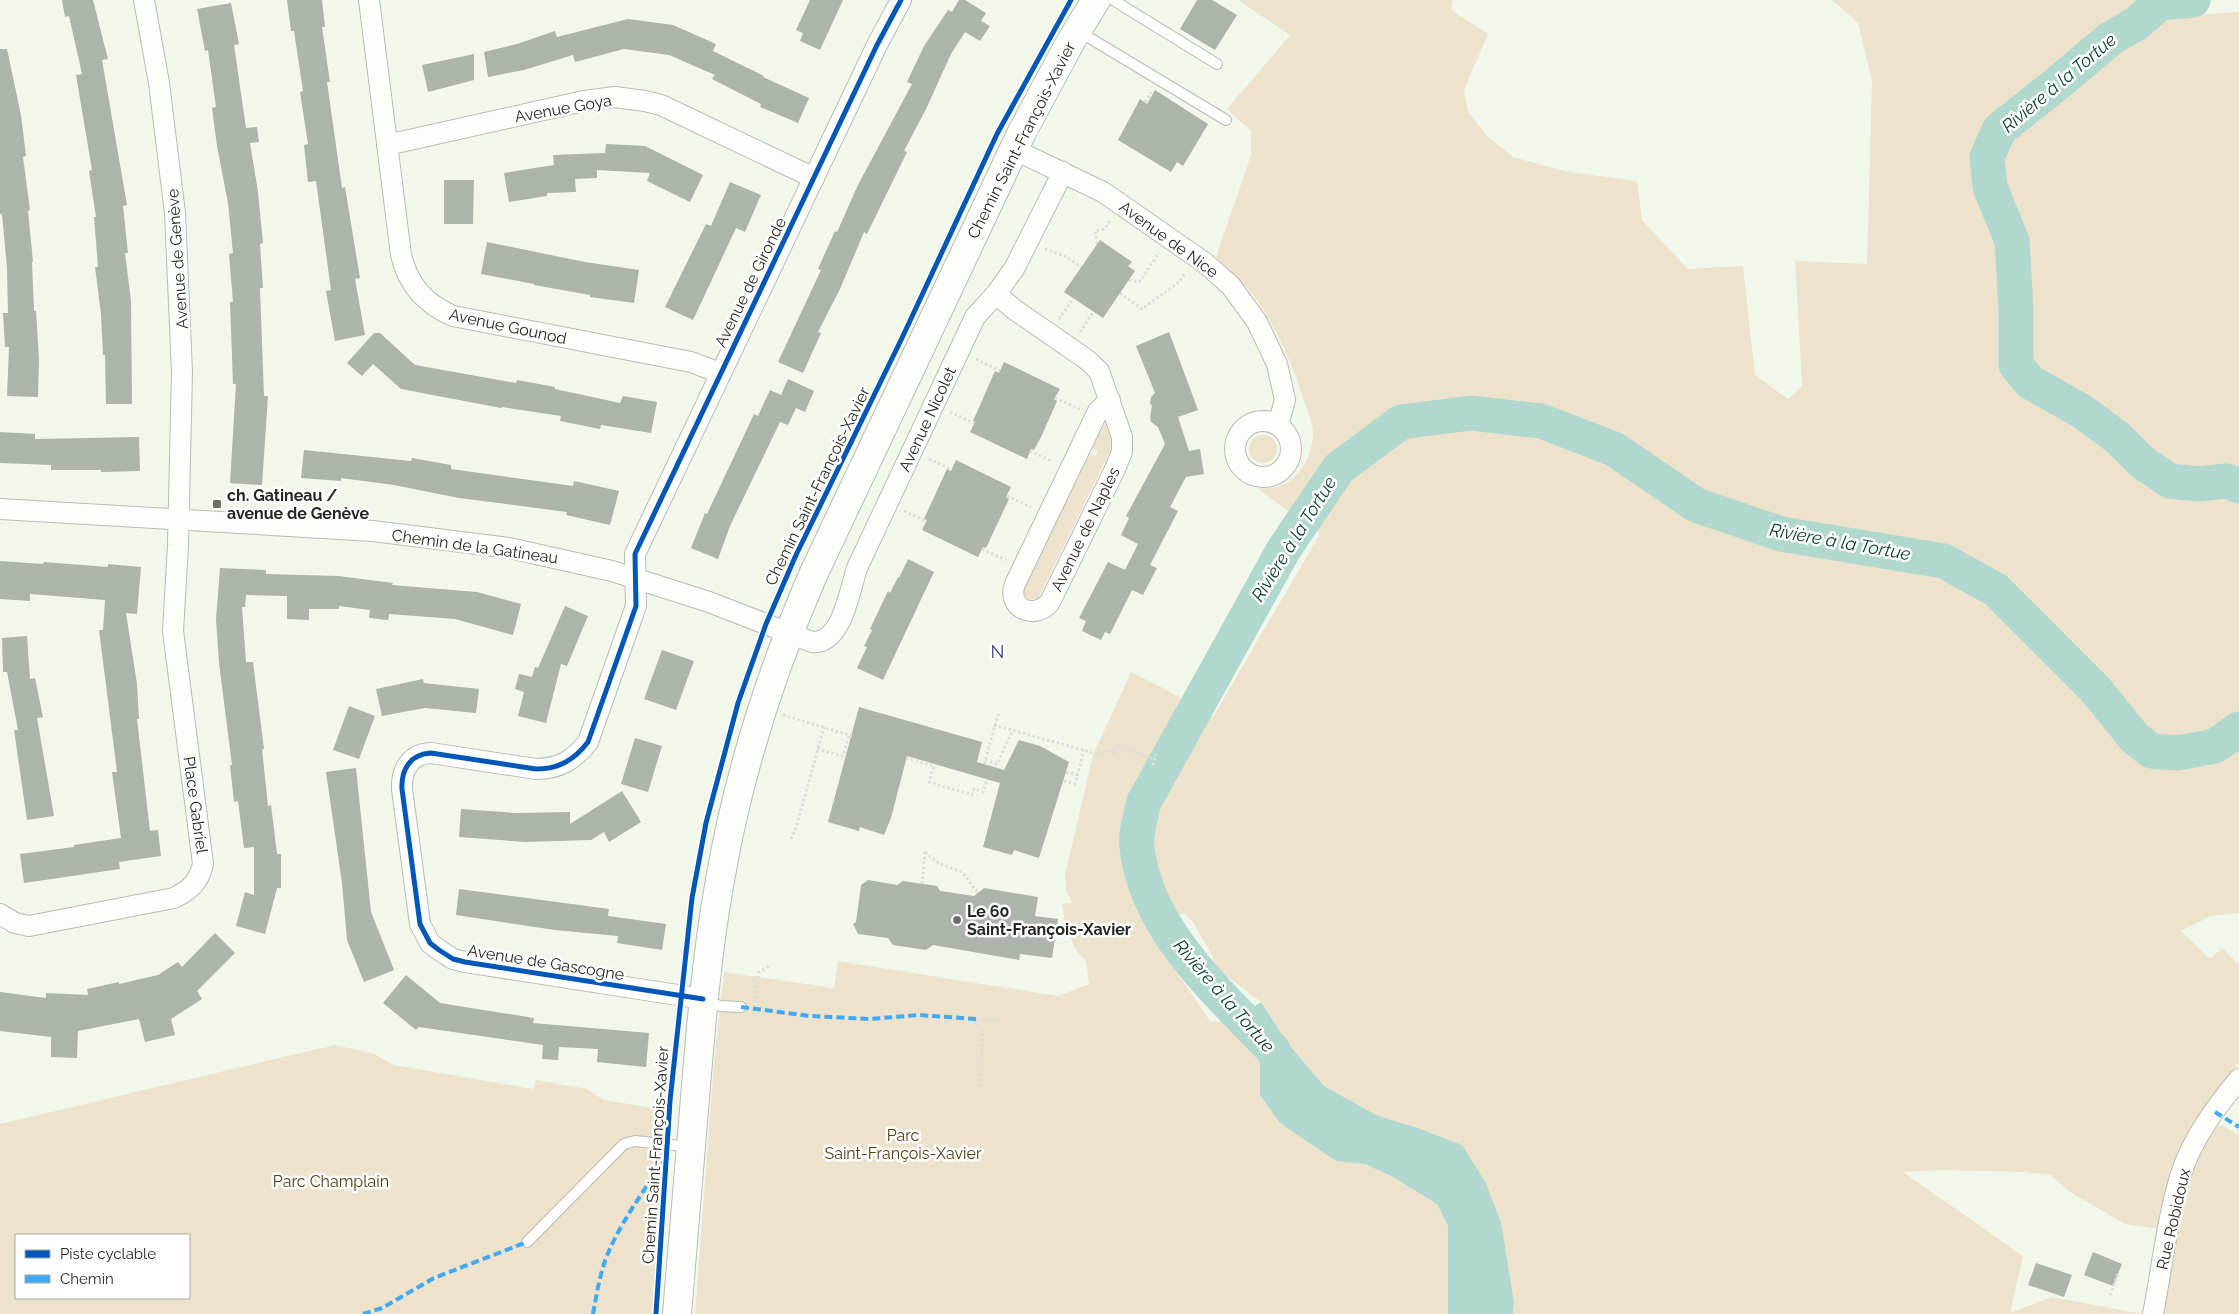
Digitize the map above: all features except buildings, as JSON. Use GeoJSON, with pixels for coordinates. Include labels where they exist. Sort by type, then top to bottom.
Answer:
{"type":"FeatureCollection","features":[{"type":"Feature","properties":{"kind":"street","name":"Avenue de Genève"},"geometry":{"type":"LineString","coordinates":[[144,0],[159,84],[175,213],[182,372],[179,520]]}},
{"type":"Feature","properties":{"kind":"street","name":"Avenue Gounod"},"geometry":{"type":"LineString","coordinates":[[369,0],[404,270],[418,293],[435,307],[466,320],[691,362],[720,373]]}},
{"type":"Feature","properties":{"kind":"street","name":"Avenue de Gironde"},"geometry":{"type":"LineString","coordinates":[[635,579],[635,554],[877,44],[901,0]]}},
{"type":"Feature","properties":{"kind":"street","name":"Chemin Saint-François-Xavier"},"geometry":{"type":"LineString","coordinates":[[677,1314],[704,999],[720,880],[736,806],[752,747],[789,633],[813,575],[1013,149],[1077,30],[1096,0]]}},
{"type":"Feature","properties":{"kind":"street","name":"Avenue Goya"},"geometry":{"type":"LineString","coordinates":[[387,145],[584,101],[601,98],[629,98],[661,105],[814,178]]}},
{"type":"Feature","properties":{"kind":"street","name":"Avenue de Nice"},"geometry":{"type":"LineString","coordinates":[[1013,149],[1095,188],[1121,204],[1196,257],[1231,286],[1248,307],[1266,339],[1280,374],[1285,396],[1284,410],[1278,425]]}},
{"type":"Feature","properties":{"kind":"street","name":"Avenue Nicolet"},"geometry":{"type":"LineString","coordinates":[[789,633],[812,642],[820,642],[826,640],[836,628],[846,604],[857,568],[975,317],[996,294],[1014,269],[1063,172]]}},
{"type":"Feature","properties":{"kind":"street","name":"Avenue de Naples"},"geometry":{"type":"LineString","coordinates":[[996,294],[1015,310],[1092,363],[1100,374],[1110,400],[1122,437],[1121,456],[1050,602],[1041,610],[1026,611],[1018,606],[1014,600],[1013,588],[1096,416],[1102,406],[1110,400]]}},
{"type":"Feature","properties":{"kind":"street","name":"Chemin de la Gatineau"},"geometry":{"type":"LineString","coordinates":[[0,509],[373,532],[467,542],[569,560],[709,602],[789,633]]}},
{"type":"Feature","properties":{"kind":"street","name":"Place Gabriel"},"geometry":{"type":"LineString","coordinates":[[0,914],[15,923],[29,926],[164,900],[174,898],[191,888],[201,874],[203,859],[174,642],[179,520]]}},
{"type":"Feature","properties":{"kind":"street","name":"Avenue de Gascogne"},"geometry":{"type":"LineString","coordinates":[[635,579],[637,599],[633,615],[591,734],[575,756],[557,767],[536,769],[431,753],[417,756],[405,767],[402,774],[402,789],[417,914],[424,934],[430,943],[453,959],[704,999]]}},
{"type":"Feature","properties":{"kind":"street","name":"Rue Robidoux"},"geometry":{"type":"LineString","coordinates":[[2153,1314],[2174,1199],[2181,1173],[2191,1150],[2204,1128],[2239,1079]]}},
{"type":"Feature","properties":{"kind":"lane"},"geometry":{"type":"LineString","coordinates":[[1113,0],[1218,64]]}},
{"type":"Feature","properties":{"kind":"lane"},"geometry":{"type":"LineString","coordinates":[[1077,30],[1226,120]]}},
{"type":"Feature","properties":{"kind":"lane"},"geometry":{"type":"LineString","coordinates":[[704,999],[720,1006],[741,1007]]}},
{"type":"Feature","properties":{"kind":"lane"},"geometry":{"type":"LineString","coordinates":[[527,1242],[624,1144],[635,1141],[691,1147]]}},
{"type":"Feature","properties":{"kind":"path"},"geometry":{"type":"LineString","coordinates":[[1145,102],[1153,87]]}},
{"type":"Feature","properties":{"kind":"path"},"geometry":{"type":"LineString","coordinates":[[1097,244],[1095,231],[1105,228],[1121,204]]}},
{"type":"Feature","properties":{"kind":"path"},"geometry":{"type":"LineString","coordinates":[[1129,280],[1139,282],[1169,238]]}},
{"type":"Feature","properties":{"kind":"path"},"geometry":{"type":"LineString","coordinates":[[1029,241],[1054,254],[1065,256],[1081,267]]}},
{"type":"Feature","properties":{"kind":"path"},"geometry":{"type":"LineString","coordinates":[[1120,293],[1142,309],[1179,282],[1196,257]]}},
{"type":"Feature","properties":{"kind":"path"},"geometry":{"type":"LineString","coordinates":[[959,351],[1000,371]]}},
{"type":"Feature","properties":{"kind":"path"},"geometry":{"type":"LineString","coordinates":[[1055,398],[1096,416]]}},
{"type":"Feature","properties":{"kind":"path"},"geometry":{"type":"LineString","coordinates":[[934,404],[974,423]]}},
{"type":"Feature","properties":{"kind":"path"},"geometry":{"type":"LineString","coordinates":[[1030,450],[1070,469]]}},
{"type":"Feature","properties":{"kind":"path"},"geometry":{"type":"LineString","coordinates":[[1007,496],[1048,515]]}},
{"type":"Feature","properties":{"kind":"path"},"geometry":{"type":"LineString","coordinates":[[982,549],[1022,568]]}},
{"type":"Feature","properties":{"kind":"path"},"geometry":{"type":"LineString","coordinates":[[1000,712],[994,725],[984,762],[997,764],[1013,730]]}},
{"type":"Feature","properties":{"kind":"path"},"geometry":{"type":"LineString","coordinates":[[778,713],[850,736],[843,756],[817,749]]}},
{"type":"Feature","properties":{"kind":"path"},"geometry":{"type":"LineString","coordinates":[[994,725],[1101,755],[1106,750],[1114,753],[1116,746],[1154,760]]}},
{"type":"Feature","properties":{"kind":"path"},"geometry":{"type":"LineString","coordinates":[[791,839],[796,828],[824,727]]}},
{"type":"Feature","properties":{"kind":"path"},"geometry":{"type":"LineString","coordinates":[[1064,781],[1075,784],[1084,750]]}},
{"type":"Feature","properties":{"kind":"path"},"geometry":{"type":"LineString","coordinates":[[1153,765],[1156,754]]}},
{"type":"Feature","properties":{"kind":"path"},"geometry":{"type":"LineString","coordinates":[[906,758],[934,766],[930,782],[972,795],[974,789],[983,792],[987,779]]}},
{"type":"Feature","properties":{"kind":"path"},"geometry":{"type":"LineString","coordinates":[[1066,772],[1078,775]]}},
{"type":"Feature","properties":{"kind":"path"},"geometry":{"type":"LineString","coordinates":[[947,793],[948,788]]}},
{"type":"Feature","properties":{"kind":"path"},"geometry":{"type":"LineString","coordinates":[[922,884],[926,852],[938,863],[962,872],[978,893]]}},
{"type":"Feature","properties":{"kind":"path"},"geometry":{"type":"LineString","coordinates":[[754,1008],[759,972],[770,965]]}},
{"type":"Feature","properties":{"kind":"path"},"geometry":{"type":"LineString","coordinates":[[979,1086],[983,1033],[976,1025],[976,1019],[998,1021]]}},
{"type":"Feature","properties":{"kind":"path"},"geometry":{"type":"LineString","coordinates":[[2110,1295],[2118,1274]]}},
{"type":"Feature","properties":{"kind":"green space","name":"Parc Saint-François-Xavier"},"geometry":{"type":"Polygon","coordinates":[[[1238,0],[1453,0],[1451,10],[1488,34],[1464,90],[1468,112],[1487,136],[1513,157],[1564,171],[1637,181],[1642,220],[1688,269],[1743,266],[1755,375],[1788,399],[1802,386],[1795,261],[1867,264],[1872,81],[1858,23],[1832,0],[2139,0],[2130,48],[2150,26],[2167,13],[2194,15],[2239,12],[2239,913],[2211,916],[2181,931],[2210,959],[2222,948],[2239,965],[2239,1063],[2197,1119],[2159,1229],[2125,1224],[2070,1192],[2050,1175],[2024,1172],[1941,1170],[1903,1172],[2023,1256],[2010,1313],[2052,1297],[2143,1314],[1513,1314],[1514,1302],[1462,1145],[1418,1128],[1378,1116],[1324,1086],[1286,1041],[1261,1002],[1216,968],[1212,955],[1193,922],[1184,913],[1148,923],[1171,964],[1210,1021],[1229,1023],[1260,1062],[1260,1095],[1336,1161],[1365,1164],[1393,1177],[1437,1204],[1448,1226],[1448,1314],[695,1314],[714,1062],[724,972],[834,988],[838,961],[1058,996],[1089,984],[1086,961],[1078,953],[1066,930],[1062,904],[1072,903],[1066,890],[1065,875],[1093,755],[1131,672],[1167,690],[1213,717],[1320,534],[1258,489],[1285,484],[1294,477],[1304,464],[1311,449],[1312,425],[1283,346],[1264,310],[1252,293],[1216,257],[1251,155],[1251,131],[1227,109],[1290,35],[1238,0]]]}},
{"type":"Feature","properties":{"kind":"green space"},"geometry":{"type":"Polygon","coordinates":[[[1106,422],[1111,439],[1110,451],[1040,595],[1037,599],[1027,599],[1023,596],[1023,587],[1090,453],[1095,456],[1098,451],[1092,448],[1106,422]]]}},
{"type":"Feature","properties":{"kind":"green space"},"geometry":{"type":"Polygon","coordinates":[[[1263,435],[1273,439],[1277,449],[1273,459],[1263,463],[1253,459],[1249,449],[1253,439],[1263,435]]]}},
{"type":"Feature","properties":{"kind":"green space","name":"Parc Champlain"},"geometry":{"type":"Polygon","coordinates":[[[334,1045],[372,1053],[394,1065],[534,1089],[536,1080],[587,1089],[604,1100],[666,1110],[652,1314],[0,1314],[0,1124],[334,1045]]]}},
{"type":"Feature","properties":{"kind":"green space"},"geometry":{"type":"Polygon","coordinates":[[[2222,1125],[2239,1135],[2239,1314],[2162,1314],[2180,1216],[2194,1161],[2202,1141],[2211,1129],[2222,1125]]]}},
{"type":"Feature","properties":{"kind":"water"},"geometry":{"type":"Polygon","coordinates":[[[1261,1002],[1286,1041],[1324,1086],[1378,1116],[1418,1128],[1462,1145],[1486,1183],[1501,1223],[1514,1302],[1513,1314],[1448,1314],[1448,1226],[1437,1204],[1393,1177],[1365,1164],[1336,1161],[1280,1123],[1260,1095],[1260,1062],[1229,1023],[1261,1002]]]}},
{"type":"Feature","properties":{"kind":"waterway","name":"Rivière à la Tortue"},"geometry":{"type":"LineString","coordinates":[[2193,0],[2160,3],[2137,23],[2110,39],[1999,130],[1987,157],[1990,187],[2012,241],[2016,308],[2016,365],[2030,382],[2083,412],[2118,438],[2142,462],[2170,481],[2199,484],[2226,481],[2239,486]]}},
{"type":"Feature","properties":{"kind":"waterway","name":"Rivière à la Tortue"},"geometry":{"type":"LineString","coordinates":[[1273,1050],[1208,982],[1169,932],[1154,905],[1143,877],[1137,847],[1139,824],[1144,802],[1284,549],[1339,468],[1401,422],[1471,413],[1541,421],[1614,449],[1696,505],[1781,534],[1944,561],[1996,590],[2095,689],[2134,737],[2151,751],[2177,753],[2215,746],[2239,729]]}},
{"type":"Feature","properties":{"kind":"marked path"},"geometry":{"type":"LineString","coordinates":[[741,1007],[810,1016],[870,1019],[919,1015],[976,1019]]}},
{"type":"Feature","properties":{"kind":"marked path"},"geometry":{"type":"LineString","coordinates":[[2215,1112],[2239,1127]]}},
{"type":"Feature","properties":{"kind":"marked path"},"geometry":{"type":"LineString","coordinates":[[593,1314],[601,1274],[609,1251],[628,1216],[665,1159]]}},
{"type":"Feature","properties":{"kind":"marked path"},"geometry":{"type":"LineString","coordinates":[[363,1314],[382,1308],[434,1278],[527,1242]]}},
{"type":"Feature","properties":{"kind":"cycle path"},"geometry":{"type":"LineString","coordinates":[[703,999],[465,962],[453,959],[439,950],[430,943],[420,924],[402,789],[403,776],[408,764],[412,760],[417,756],[431,753],[544,769],[565,762],[577,754],[588,742],[636,606],[635,554],[877,45],[901,0]]}},
{"type":"Feature","properties":{"kind":"cycle path"},"geometry":{"type":"LineString","coordinates":[[656,1314],[670,1101],[692,898],[706,823],[738,703],[766,624],[796,555],[902,338],[997,134],[1071,0]]}},
{"type":"Feature","properties":{"kind":"place","name":"ch. Gatineau / avenue de Genève"},"geometry":{"type":"Point","coordinates":[217,504]}},
{"type":"Feature","properties":{"kind":"place","name":"Le 60 Saint-François-Xavier"},"geometry":{"type":"Point","coordinates":[957,920]}},
{"type":"Feature","properties":{"kind":"district","name":"N"},"geometry":{"type":"Point","coordinates":[998,652]}}]}
